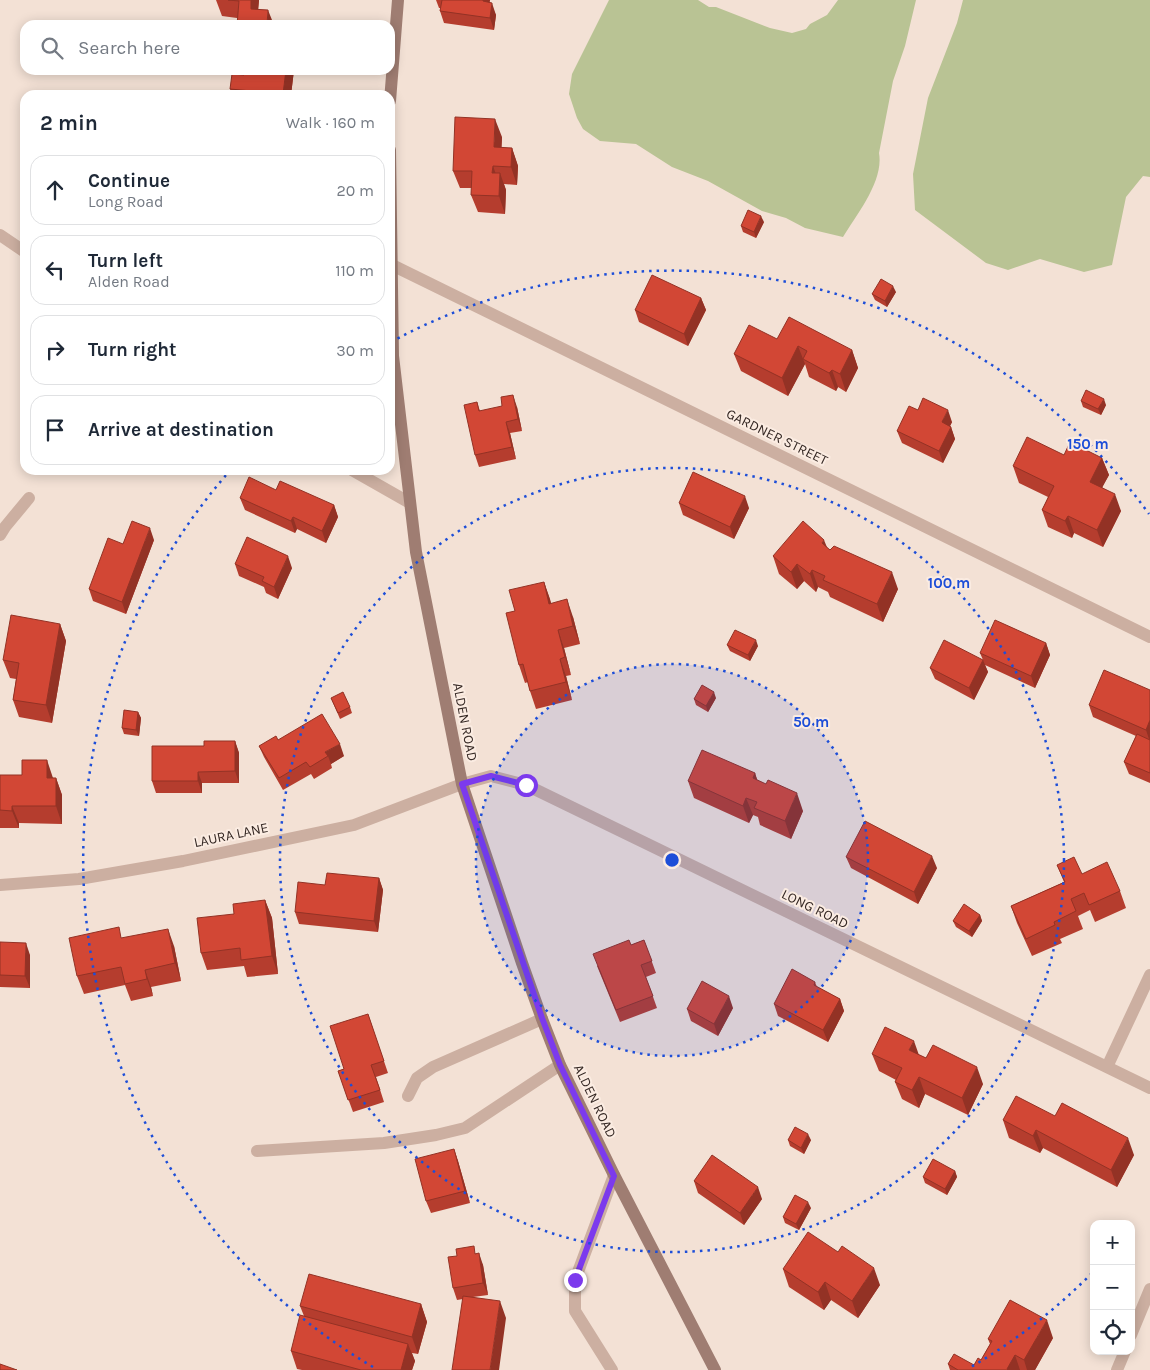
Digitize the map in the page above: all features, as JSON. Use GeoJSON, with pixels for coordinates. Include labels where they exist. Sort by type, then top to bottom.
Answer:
{"type":"FeatureCollection","features":[{"type":"Feature","properties":{"kind":"main road"},"geometry":{"type":"LineString","coordinates":[[395,38],[398,0]]}},
{"type":"Feature","properties":{"kind":"main road"},"geometry":{"type":"LineString","coordinates":[[391,90],[392,75]]}},
{"type":"Feature","properties":{"kind":"main road","name":"ALDEN ROAD"},"geometry":{"type":"LineString","coordinates":[[395,373],[416,552],[462,784],[542,1018],[560,1065],[614,1176],[715,1370]]}},
{"type":"Feature","properties":{"kind":"street"},"geometry":{"type":"LineString","coordinates":[[0,235],[20,249]]}},
{"type":"Feature","properties":{"kind":"street","name":"GARDNER STREET"},"geometry":{"type":"LineString","coordinates":[[395,266],[1150,636]]}},
{"type":"Feature","properties":{"kind":"street"},"geometry":{"type":"LineString","coordinates":[[361,475],[410,503]]}},
{"type":"Feature","properties":{"kind":"street"},"geometry":{"type":"LineString","coordinates":[[0,535],[28,498]]}},
{"type":"Feature","properties":{"kind":"street","name":"LONG ROAD"},"geometry":{"type":"LineString","coordinates":[[462,784],[491,776],[526,785],[1150,1088]]}},
{"type":"Feature","properties":{"kind":"street","name":"LAURA LANE"},"geometry":{"type":"LineString","coordinates":[[0,885],[88,878],[183,861],[354,825],[462,784]]}},
{"type":"Feature","properties":{"kind":"street"},"geometry":{"type":"LineString","coordinates":[[1107,1067],[1150,975]]}},
{"type":"Feature","properties":{"kind":"street"},"geometry":{"type":"LineString","coordinates":[[408,1096],[417,1078],[433,1067],[542,1018]]}},
{"type":"Feature","properties":{"kind":"street"},"geometry":{"type":"LineString","coordinates":[[257,1151],[384,1143],[436,1135],[465,1128],[560,1065]]}},
{"type":"Feature","properties":{"kind":"street"},"geometry":{"type":"LineString","coordinates":[[612,1370],[575,1311],[575,1280],[614,1176]]}},
{"type":"Feature","properties":{"kind":"street"},"geometry":{"type":"LineString","coordinates":[[1135,1325],[1150,1289]]}},
{"type":"Feature","properties":{"kind":"street"},"geometry":{"type":"LineString","coordinates":[[1117,1370],[1123,1355]]}},
{"type":"Feature","properties":{"kind":"green space"},"geometry":{"type":"Polygon","coordinates":[[[609,0],[698,0],[709,7],[716,7],[770,28],[792,33],[806,29],[810,24],[827,15],[838,0],[916,0],[905,46],[893,81],[879,153],[877,175],[862,208],[843,237],[805,228],[786,218],[762,211],[708,181],[672,167],[636,144],[600,141],[583,129],[569,94],[572,74],[609,0]]]}},
{"type":"Feature","properties":{"kind":"green space"},"geometry":{"type":"Polygon","coordinates":[[[963,0],[1150,0],[1150,177],[1143,176],[1126,197],[1112,265],[1084,272],[1040,259],[1008,270],[986,263],[915,210],[913,174],[928,98],[957,23],[963,0]]]}},
{"type":"Feature","properties":{"kind":"building"},"geometry":{"type":"Polygon","coordinates":[[[228,0],[251,0],[251,9],[268,10],[267,20],[237,20],[239,1],[228,0]]]}},
{"type":"Feature","properties":{"kind":"building"},"geometry":{"type":"Polygon","coordinates":[[[442,0],[483,0],[492,3],[490,18],[440,11],[442,0]]]}},
{"type":"Feature","properties":{"kind":"building"},"geometry":{"type":"Polygon","coordinates":[[[232,75],[285,75],[284,90],[230,89],[232,75]]]}},
{"type":"Feature","properties":{"kind":"building"},"geometry":{"type":"Polygon","coordinates":[[[455,117],[495,119],[494,147],[512,148],[511,167],[493,166],[492,173],[500,173],[499,196],[471,195],[472,171],[453,171],[455,117]]]}},
{"type":"Feature","properties":{"kind":"building"},"geometry":{"type":"Polygon","coordinates":[[[748,210],[761,216],[754,232],[741,226],[748,210]]]}},
{"type":"Feature","properties":{"kind":"building"},"geometry":{"type":"Polygon","coordinates":[[[652,275],[701,298],[684,334],[635,310],[652,275]]]}},
{"type":"Feature","properties":{"kind":"building"},"geometry":{"type":"Polygon","coordinates":[[[881,279],[893,286],[885,301],[872,294],[881,279]]]}},
{"type":"Feature","properties":{"kind":"building"},"geometry":{"type":"Polygon","coordinates":[[[789,317],[852,350],[840,374],[832,370],[829,373],[803,359],[807,351],[798,346],[782,378],[734,354],[749,325],[777,339],[789,317]]]}},
{"type":"Feature","properties":{"kind":"building"},"geometry":{"type":"Polygon","coordinates":[[[1086,390],[1104,399],[1098,409],[1081,401],[1086,390]]]}},
{"type":"Feature","properties":{"kind":"building"},"geometry":{"type":"Polygon","coordinates":[[[513,395],[518,419],[506,422],[512,447],[475,455],[464,405],[477,402],[479,411],[502,406],[501,397],[513,395]]]}},
{"type":"Feature","properties":{"kind":"building"},"geometry":{"type":"Polygon","coordinates":[[[923,398],[948,410],[942,422],[951,427],[939,451],[897,431],[909,406],[918,410],[923,398]]]}},
{"type":"Feature","properties":{"kind":"building"},"geometry":{"type":"Polygon","coordinates":[[[1027,437],[1064,455],[1070,442],[1102,458],[1090,482],[1115,494],[1097,530],[1068,516],[1065,521],[1042,510],[1054,486],[1013,466],[1027,437]]]}},
{"type":"Feature","properties":{"kind":"building"},"geometry":{"type":"Polygon","coordinates":[[[693,472],[745,496],[730,527],[679,503],[693,472]]]}},
{"type":"Feature","properties":{"kind":"building"},"geometry":{"type":"Polygon","coordinates":[[[249,477],[276,490],[280,481],[334,505],[322,531],[293,517],[291,521],[240,498],[249,477]]]}},
{"type":"Feature","properties":{"kind":"building"},"geometry":{"type":"Polygon","coordinates":[[[132,521],[150,528],[122,602],[89,589],[108,538],[123,544],[132,521]]]}},
{"type":"Feature","properties":{"kind":"building"},"geometry":{"type":"Polygon","coordinates":[[[803,521],[824,540],[822,543],[830,550],[834,546],[892,572],[877,604],[823,580],[825,576],[812,570],[810,574],[797,564],[791,572],[773,556],[803,521]]]}},
{"type":"Feature","properties":{"kind":"building"},"geometry":{"type":"Polygon","coordinates":[[[247,537],[288,556],[274,587],[262,581],[264,577],[235,564],[247,537]]]}},
{"type":"Feature","properties":{"kind":"building"},"geometry":{"type":"Polygon","coordinates":[[[544,582],[549,604],[567,599],[573,626],[558,630],[565,657],[560,659],[566,682],[530,691],[523,664],[519,665],[506,613],[515,611],[509,590],[544,582]]]}},
{"type":"Feature","properties":{"kind":"building"},"geometry":{"type":"Polygon","coordinates":[[[11,615],[60,624],[46,705],[13,700],[19,663],[3,660],[11,615]]]}},
{"type":"Feature","properties":{"kind":"building"},"geometry":{"type":"Polygon","coordinates":[[[995,620],[1046,643],[1031,676],[980,653],[995,620]]]}},
{"type":"Feature","properties":{"kind":"building"},"geometry":{"type":"Polygon","coordinates":[[[735,630],[756,640],[748,655],[727,645],[735,630]]]}},
{"type":"Feature","properties":{"kind":"building"},"geometry":{"type":"Polygon","coordinates":[[[944,640],[983,660],[969,688],[930,668],[944,640]]]}},
{"type":"Feature","properties":{"kind":"building"},"geometry":{"type":"Polygon","coordinates":[[[1104,670],[1150,690],[1150,720],[1146,730],[1089,705],[1104,670]]]}},
{"type":"Feature","properties":{"kind":"building"},"geometry":{"type":"Polygon","coordinates":[[[702,685],[714,692],[706,706],[694,699],[702,685]]]}},
{"type":"Feature","properties":{"kind":"building"},"geometry":{"type":"Polygon","coordinates":[[[343,692],[350,707],[338,713],[331,698],[343,692]]]}},
{"type":"Feature","properties":{"kind":"building"},"geometry":{"type":"Polygon","coordinates":[[[124,710],[138,712],[136,730],[122,728],[124,710]]]}},
{"type":"Feature","properties":{"kind":"building"},"geometry":{"type":"Polygon","coordinates":[[[322,714],[340,744],[325,752],[328,756],[310,767],[306,762],[279,778],[259,746],[276,736],[278,740],[322,714]]]}},
{"type":"Feature","properties":{"kind":"building"},"geometry":{"type":"Polygon","coordinates":[[[1137,734],[1150,740],[1150,773],[1124,762],[1137,734]]]}},
{"type":"Feature","properties":{"kind":"building"},"geometry":{"type":"Polygon","coordinates":[[[204,741],[235,741],[235,771],[198,772],[198,781],[152,781],[152,746],[204,746],[204,741]]]}},
{"type":"Feature","properties":{"kind":"building"},"geometry":{"type":"Polygon","coordinates":[[[702,750],[755,773],[753,778],[766,784],[768,780],[797,793],[785,821],[754,808],[757,802],[746,798],[743,806],[688,781],[702,750]]]}},
{"type":"Feature","properties":{"kind":"building"},"geometry":{"type":"Polygon","coordinates":[[[22,760],[47,760],[47,778],[56,778],[56,806],[12,806],[12,811],[0,810],[0,775],[22,775],[22,760]]]}},
{"type":"Feature","properties":{"kind":"building"},"geometry":{"type":"Polygon","coordinates":[[[865,821],[932,856],[914,892],[846,857],[865,821]]]}},
{"type":"Feature","properties":{"kind":"building"},"geometry":{"type":"Polygon","coordinates":[[[1074,857],[1082,874],[1107,862],[1120,891],[1089,905],[1084,893],[1071,899],[1076,911],[1054,922],[1055,925],[1026,939],[1011,906],[1065,882],[1057,865],[1074,857]]]}},
{"type":"Feature","properties":{"kind":"building"},"geometry":{"type":"Polygon","coordinates":[[[327,873],[379,878],[374,921],[295,912],[298,882],[325,885],[327,873]]]}},
{"type":"Feature","properties":{"kind":"building"},"geometry":{"type":"Polygon","coordinates":[[[265,900],[272,956],[241,960],[240,948],[201,953],[197,918],[234,914],[233,904],[265,900]]]}},
{"type":"Feature","properties":{"kind":"building"},"geometry":{"type":"Polygon","coordinates":[[[964,904],[980,915],[969,931],[953,921],[964,904]]]}},
{"type":"Feature","properties":{"kind":"building"},"geometry":{"type":"Polygon","coordinates":[[[119,927],[121,938],[168,929],[175,963],[145,970],[147,979],[125,984],[121,967],[77,976],[69,938],[119,927]]]}},
{"type":"Feature","properties":{"kind":"building"},"geometry":{"type":"Polygon","coordinates":[[[629,940],[631,945],[644,940],[652,961],[641,965],[653,996],[616,1010],[593,954],[629,940]]]}},
{"type":"Feature","properties":{"kind":"building"},"geometry":{"type":"Polygon","coordinates":[[[0,942],[26,943],[25,976],[0,975],[0,942]]]}},
{"type":"Feature","properties":{"kind":"building"},"geometry":{"type":"Polygon","coordinates":[[[792,969],[815,982],[814,985],[840,999],[823,1030],[774,1004],[792,969]]]}},
{"type":"Feature","properties":{"kind":"building"},"geometry":{"type":"Polygon","coordinates":[[[702,981],[729,996],[714,1024],[687,1009],[702,981]]]}},
{"type":"Feature","properties":{"kind":"building"},"geometry":{"type":"Polygon","coordinates":[[[368,1014],[384,1061],[371,1065],[380,1090],[348,1100],[338,1071],[344,1069],[330,1026],[368,1014]]]}},
{"type":"Feature","properties":{"kind":"building"},"geometry":{"type":"Polygon","coordinates":[[[885,1027],[914,1041],[909,1050],[926,1058],[933,1045],[977,1067],[962,1098],[919,1077],[912,1090],[895,1082],[902,1068],[872,1054],[885,1027]]]}},
{"type":"Feature","properties":{"kind":"building"},"geometry":{"type":"Polygon","coordinates":[[[1016,1096],[1055,1116],[1062,1103],[1128,1138],[1111,1170],[1036,1130],[1033,1136],[1003,1120],[1016,1096]]]}},
{"type":"Feature","properties":{"kind":"building"},"geometry":{"type":"Polygon","coordinates":[[[795,1127],[808,1134],[801,1148],[788,1140],[795,1127]]]}},
{"type":"Feature","properties":{"kind":"building"},"geometry":{"type":"Polygon","coordinates":[[[454,1149],[465,1191],[426,1201],[415,1159],[454,1149]]]}},
{"type":"Feature","properties":{"kind":"building"},"geometry":{"type":"Polygon","coordinates":[[[712,1155],[758,1187],[740,1213],[694,1181],[712,1155]]]}},
{"type":"Feature","properties":{"kind":"building"},"geometry":{"type":"Polygon","coordinates":[[[933,1159],[955,1171],[945,1189],[923,1177],[933,1159]]]}},
{"type":"Feature","properties":{"kind":"building"},"geometry":{"type":"Polygon","coordinates":[[[795,1195],[808,1202],[796,1224],[783,1217],[795,1195]]]}},
{"type":"Feature","properties":{"kind":"building"},"geometry":{"type":"Polygon","coordinates":[[[808,1232],[838,1252],[842,1246],[874,1268],[852,1301],[825,1282],[818,1292],[783,1269],[808,1232]]]}},
{"type":"Feature","properties":{"kind":"building"},"geometry":{"type":"Polygon","coordinates":[[[474,1246],[475,1254],[479,1253],[483,1283],[453,1288],[448,1257],[457,1256],[456,1249],[474,1246]]]}},
{"type":"Feature","properties":{"kind":"building"},"geometry":{"type":"Polygon","coordinates":[[[309,1274],[421,1304],[412,1337],[300,1306],[309,1274]]]}},
{"type":"Feature","properties":{"kind":"building"},"geometry":{"type":"Polygon","coordinates":[[[463,1296],[500,1301],[490,1370],[452,1370],[463,1296]]]}},
{"type":"Feature","properties":{"kind":"building"},"geometry":{"type":"Polygon","coordinates":[[[1010,1300],[1047,1320],[1024,1360],[1015,1355],[1008,1370],[958,1370],[948,1364],[954,1354],[974,1365],[978,1358],[981,1360],[992,1341],[988,1339],[1010,1300]]]}},
{"type":"Feature","properties":{"kind":"building"},"geometry":{"type":"Polygon","coordinates":[[[300,1315],[408,1344],[401,1370],[361,1370],[291,1351],[300,1315]]]}},
{"type":"Feature","properties":{"kind":"building"},"geometry":{"type":"Polygon","coordinates":[[[0,1364],[17,1370],[0,1370],[0,1364]]]}},
{"type":"Feature","properties":{"kind":"route"},"geometry":{"type":"LineString","coordinates":[[526,785],[491,776],[462,784],[522,963],[560,1065],[614,1176],[575,1280]]}}]}
